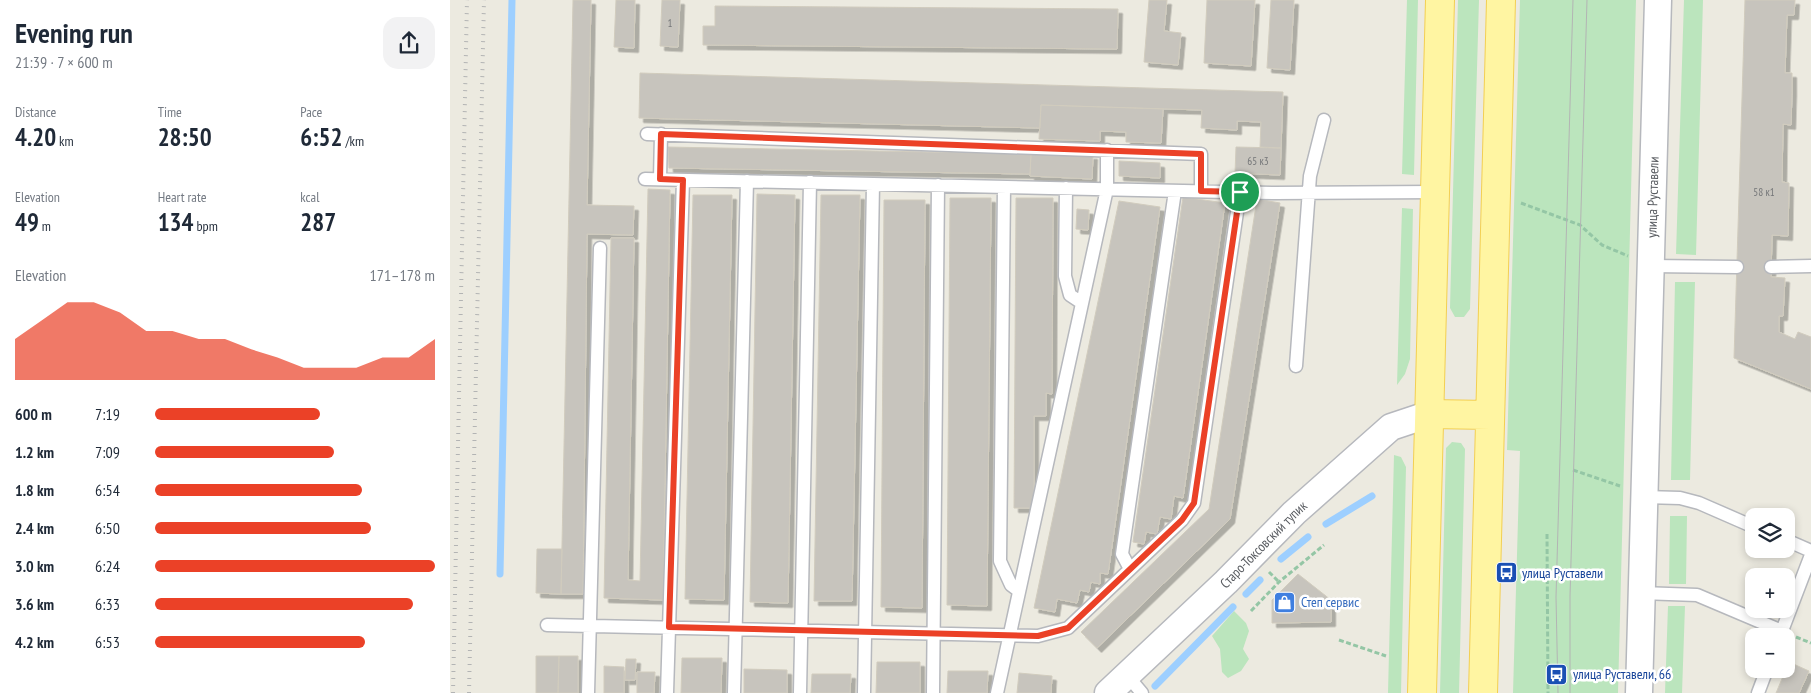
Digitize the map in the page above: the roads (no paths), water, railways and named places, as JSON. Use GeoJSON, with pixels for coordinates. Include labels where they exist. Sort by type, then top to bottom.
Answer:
{"type":"FeatureCollection","features":[{"type":"Feature","properties":{"kind":"main road"},"geometry":{"type":"LineString","coordinates":[[1422,693],[1440,0]]}},
{"type":"Feature","properties":{"kind":"main road"},"geometry":{"type":"LineString","coordinates":[[1483,693],[1502,0]]}},
{"type":"Feature","properties":{"kind":"main road"},"geometry":{"type":"LineString","coordinates":[[1430,414],[1490,415]]}},
{"type":"Feature","properties":{"kind":"street","name":"улица Руставели"},"geometry":{"type":"LineString","coordinates":[[1639,693],[1658,0]]}},
{"type":"Feature","properties":{"kind":"street","name":"Старо-Токсовский тупик"},"geometry":{"type":"LineString","coordinates":[[1108,693],[1134,684],[1226,582],[1294,513],[1391,427],[1430,414]]}},
{"type":"Feature","properties":{"kind":"lane"},"geometry":{"type":"LineString","coordinates":[[1296,366],[1310,176],[1324,120]]}},
{"type":"Feature","properties":{"kind":"lane"},"geometry":{"type":"LineString","coordinates":[[647,134],[1201,154],[1201,191]]}},
{"type":"Feature","properties":{"kind":"lane"},"geometry":{"type":"LineString","coordinates":[[660,179],[661,134]]}},
{"type":"Feature","properties":{"kind":"lane"},"geometry":{"type":"LineString","coordinates":[[997,693],[1106,189],[1107,150]]}},
{"type":"Feature","properties":{"kind":"lane"},"geometry":{"type":"LineString","coordinates":[[644,179],[1175,191],[1434,192]]}},
{"type":"Feature","properties":{"kind":"lane"},"geometry":{"type":"LineString","coordinates":[[667,693],[683,180]]}},
{"type":"Feature","properties":{"kind":"lane"},"geometry":{"type":"LineString","coordinates":[[734,693],[747,181]]}},
{"type":"Feature","properties":{"kind":"lane"},"geometry":{"type":"LineString","coordinates":[[800,693],[810,182]]}},
{"type":"Feature","properties":{"kind":"lane"},"geometry":{"type":"LineString","coordinates":[[864,693],[873,184]]}},
{"type":"Feature","properties":{"kind":"lane"},"geometry":{"type":"LineString","coordinates":[[933,693],[938,185]]}},
{"type":"Feature","properties":{"kind":"lane"},"geometry":{"type":"LineString","coordinates":[[1004,187],[1000,561],[1011,585],[1019,591]]}},
{"type":"Feature","properties":{"kind":"lane"},"geometry":{"type":"LineString","coordinates":[[1066,188],[1065,276],[1070,295],[1082,303]]}},
{"type":"Feature","properties":{"kind":"lane"},"geometry":{"type":"LineString","coordinates":[[1130,569],[1122,554],[1175,191]]}},
{"type":"Feature","properties":{"kind":"lane"},"geometry":{"type":"LineString","coordinates":[[548,625],[1038,636],[1068,628],[1182,520],[1194,503],[1240,192]]}},
{"type":"Feature","properties":{"kind":"lane"},"geometry":{"type":"LineString","coordinates":[[588,693],[600,248]]}},
{"type":"Feature","properties":{"kind":"lane"},"geometry":{"type":"LineString","coordinates":[[1650,266],[1737,267]]}},
{"type":"Feature","properties":{"kind":"lane"},"geometry":{"type":"LineString","coordinates":[[1771,267],[1811,266]]}},
{"type":"Feature","properties":{"kind":"lane"},"geometry":{"type":"LineString","coordinates":[[1644,497],[1680,498],[1700,503],[1745,523]]}},
{"type":"Feature","properties":{"kind":"lane"},"geometry":{"type":"LineString","coordinates":[[1783,628],[1811,553],[1795,545]]}},
{"type":"Feature","properties":{"kind":"lane"},"geometry":{"type":"LineString","coordinates":[[1641,593],[1697,595],[1770,628]]}},
{"type":"Feature","properties":{"kind":"lane"},"geometry":{"type":"LineString","coordinates":[[1758,693],[1764,678]]}},
{"type":"Feature","properties":{"kind":"waterway"},"geometry":{"type":"LineString","coordinates":[[500,574],[512,0]]}},
{"type":"Feature","properties":{"kind":"waterway"},"geometry":{"type":"LineString","coordinates":[[1326,524],[1372,496]]}},
{"type":"Feature","properties":{"kind":"waterway"},"geometry":{"type":"LineString","coordinates":[[1281,559],[1308,537]]}},
{"type":"Feature","properties":{"kind":"waterway"},"geometry":{"type":"LineString","coordinates":[[1246,594],[1260,580]]}},
{"type":"Feature","properties":{"kind":"waterway"},"geometry":{"type":"LineString","coordinates":[[1155,686],[1233,607]]}},
{"type":"Feature","properties":{"kind":"tram line"},"geometry":{"type":"LineString","coordinates":[[1558,693],[1556,597],[1573,0]]}},
{"type":"Feature","properties":{"kind":"tram line"},"geometry":{"type":"LineString","coordinates":[[1570,693],[1570,596],[1587,0]]}},
{"type":"Feature","properties":{"kind":"railway"},"geometry":{"type":"LineString","coordinates":[[453,693],[467,0]]}},
{"type":"Feature","properties":{"kind":"railway"},"geometry":{"type":"LineString","coordinates":[[469,693],[484,0]]}},
{"type":"Feature","properties":{"kind":"place","name":"улица Руставели"},"geometry":{"type":"Point","coordinates":[1506,573]}},
{"type":"Feature","properties":{"kind":"place","name":"Степ сервис"},"geometry":{"type":"Point","coordinates":[1285,602]}},
{"type":"Feature","properties":{"kind":"place","name":"улица Руставели, 66"},"geometry":{"type":"Point","coordinates":[1557,674]}}]}
